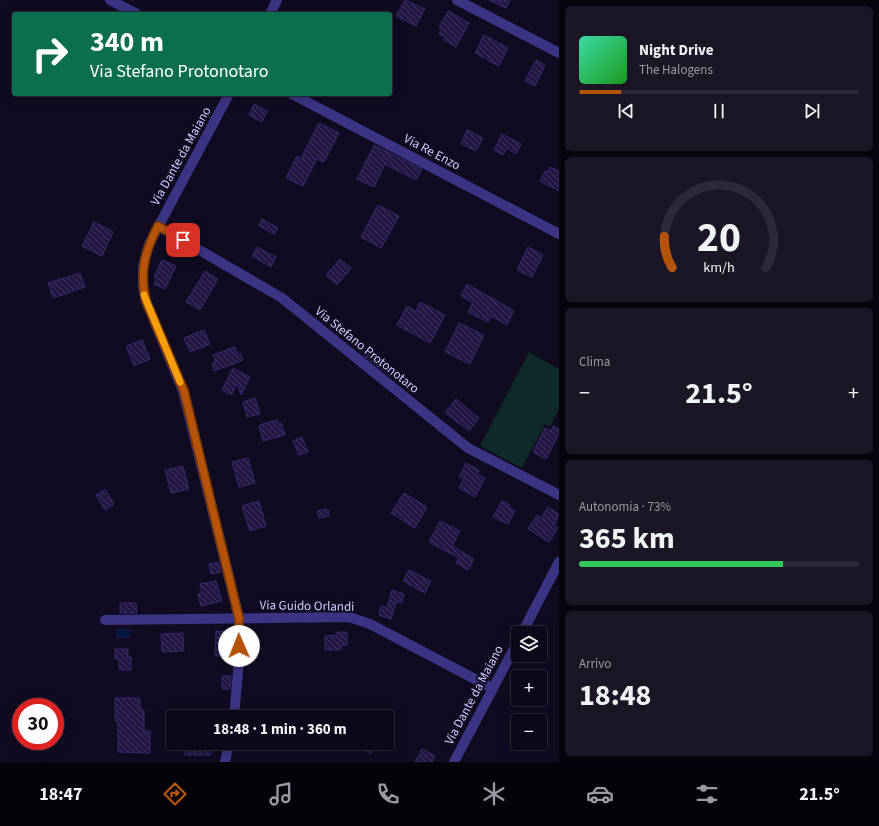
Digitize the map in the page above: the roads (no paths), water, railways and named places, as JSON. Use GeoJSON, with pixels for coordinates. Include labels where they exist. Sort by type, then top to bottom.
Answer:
{"type":"FeatureCollection","features":[{"type":"Feature","properties":{"kind":"street"},"geometry":{"type":"LineString","coordinates":[[110,0],[133,12]]}},
{"type":"Feature","properties":{"kind":"street"},"geometry":{"type":"LineString","coordinates":[[271,12],[278,0]]}},
{"type":"Feature","properties":{"kind":"street"},"geometry":{"type":"LineString","coordinates":[[457,0],[559,53]]}},
{"type":"Feature","properties":{"kind":"street","name":"Via Dante da Maiano"},"geometry":{"type":"LineString","coordinates":[[228,96],[148,244],[142,277],[144,294],[184,391],[239,618],[239,660],[235,710]]}},
{"type":"Feature","properties":{"kind":"street","name":"Via Re Enzo"},"geometry":{"type":"LineString","coordinates":[[296,96],[559,234]]}},
{"type":"Feature","properties":{"kind":"street","name":"Via Stefano Protonotaro"},"geometry":{"type":"LineString","coordinates":[[158,226],[282,298],[468,448],[559,495]]}},
{"type":"Feature","properties":{"kind":"street"},"geometry":{"type":"LineString","coordinates":[[526,626],[559,562]]}},
{"type":"Feature","properties":{"kind":"street","name":"Via Guido Orlandi"},"geometry":{"type":"LineString","coordinates":[[104,620],[344,617],[360,620],[492,688]]}},
{"type":"Feature","properties":{"kind":"street","name":"Via Dante da Maiano"},"geometry":{"type":"LineString","coordinates":[[454,762],[511,654]]}},
{"type":"Feature","properties":{"kind":"street"},"geometry":{"type":"LineString","coordinates":[[225,762],[228,750]]}},
{"type":"Feature","properties":{"kind":"water"},"geometry":{"type":"Polygon","coordinates":[[[116,629],[131,629],[130,638],[116,638],[116,629]]]}}]}
